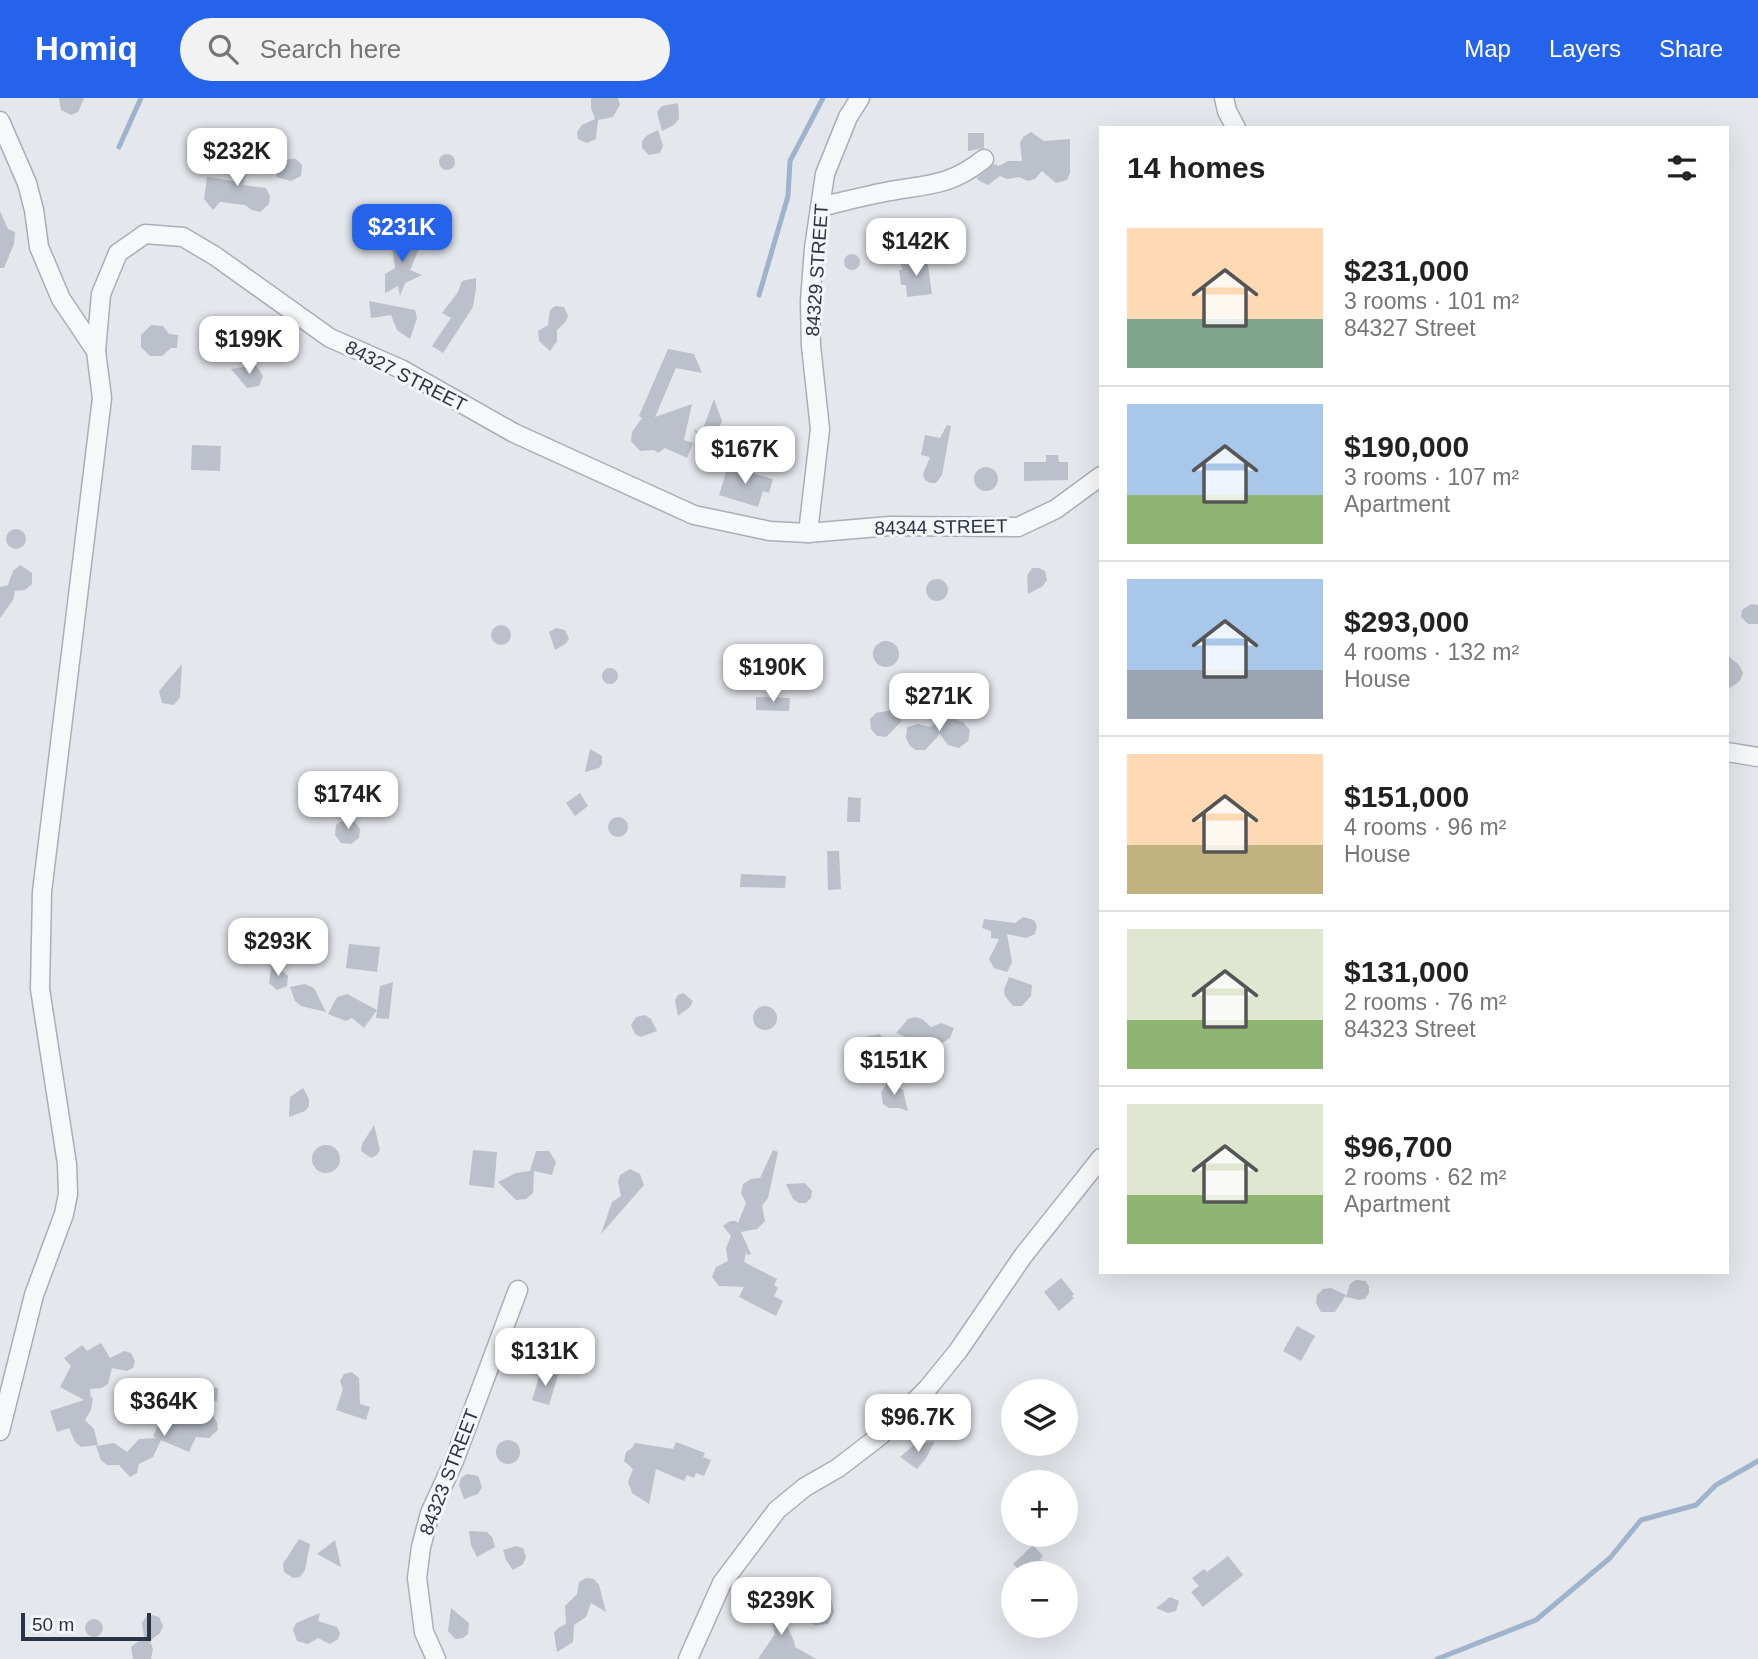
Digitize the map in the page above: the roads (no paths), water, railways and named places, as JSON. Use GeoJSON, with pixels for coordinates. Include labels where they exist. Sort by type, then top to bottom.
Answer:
{"type":"FeatureCollection","features":[{"type":"Feature","properties":{"kind":"street","name":"84329 STREET"},"geometry":{"type":"LineString","coordinates":[[808,533],[820,429],[811,346],[810,301],[820,207],[825,174],[848,117],[860,98]]}},
{"type":"Feature","properties":{"kind":"street"},"geometry":{"type":"LineString","coordinates":[[1224,98],[1235,126]]}},
{"type":"Feature","properties":{"kind":"street"},"geometry":{"type":"LineString","coordinates":[[0,121],[27,183],[39,247],[61,299],[96,351],[102,398],[42,892],[40,989],[68,1164],[68,1194],[65,1214],[34,1295],[0,1431]]}},
{"type":"Feature","properties":{"kind":"street"},"geometry":{"type":"LineString","coordinates":[[820,207],[947,181],[966,173],[984,159]]}},
{"type":"Feature","properties":{"kind":"street","name":"84327 STREET"},"geometry":{"type":"LineString","coordinates":[[96,351],[101,294],[118,253],[145,234],[183,237],[215,256],[330,338],[401,369],[514,433],[694,514],[770,531],[808,533]]}},
{"type":"Feature","properties":{"kind":"street","name":"84344 STREET"},"geometry":{"type":"LineString","coordinates":[[808,533],[890,526],[1018,527],[1056,509],[1099,477]]}},
{"type":"Feature","properties":{"kind":"street"},"geometry":{"type":"LineString","coordinates":[[1729,752],[1758,757]]}},
{"type":"Feature","properties":{"kind":"street"},"geometry":{"type":"LineString","coordinates":[[688,1659],[722,1583],[776,1510],[881,1435],[928,1388],[958,1351],[1023,1256],[1099,1161]]}},
{"type":"Feature","properties":{"kind":"street","name":"84323 STREET"},"geometry":{"type":"LineString","coordinates":[[436,1659],[425,1632],[417,1578],[421,1547],[430,1513],[454,1461],[519,1290]]}},
{"type":"Feature","properties":{"kind":"waterway"},"geometry":{"type":"LineString","coordinates":[[119,147],[141,98]]}},
{"type":"Feature","properties":{"kind":"waterway"},"geometry":{"type":"LineString","coordinates":[[759,295],[788,196],[790,161],[823,98]]}},
{"type":"Feature","properties":{"kind":"waterway"},"geometry":{"type":"LineString","coordinates":[[1437,1659],[1536,1620],[1610,1558],[1641,1520],[1696,1505],[1716,1485],[1758,1461]]}}]}
